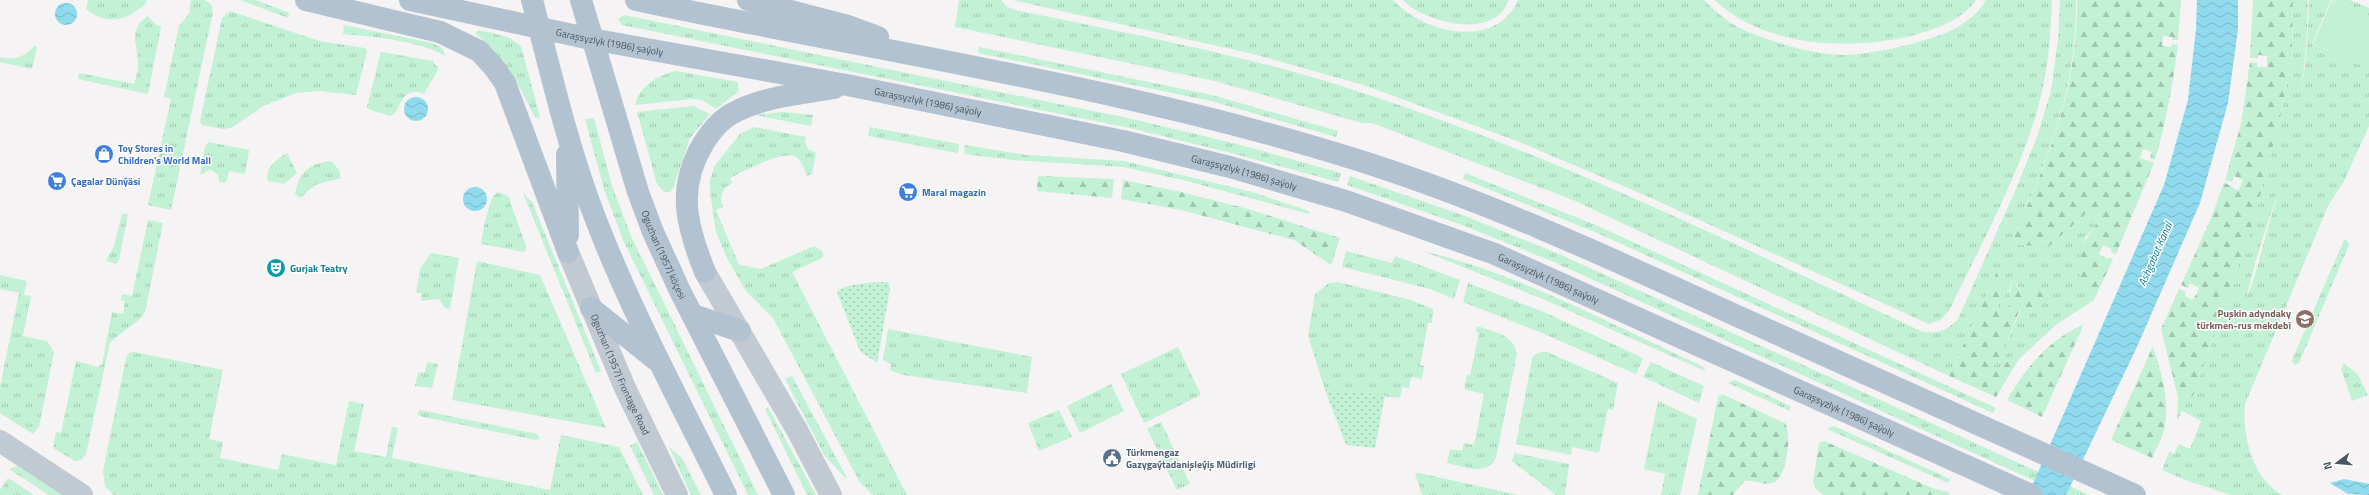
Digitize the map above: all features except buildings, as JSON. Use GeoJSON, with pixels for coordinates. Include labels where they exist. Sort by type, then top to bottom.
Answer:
{"type":"FeatureCollection","features":[{"type":"Feature","properties":{"kind":"main road"},"geometry":{"type":"LineString","coordinates":[[306,0],[440,32],[479,51],[493,66],[505,83],[568,252]]}},
{"type":"Feature","properties":{"kind":"main road","name":"Garaşsyzlyk (1986) şaýoly"},"geometry":{"type":"LineString","coordinates":[[410,0],[591,39],[852,86],[1101,136],[1230,167],[1346,201],[1495,254],[1542,274],[2031,495]]}},
{"type":"Feature","properties":{"kind":"main road"},"geometry":{"type":"LineString","coordinates":[[532,0],[566,129],[590,206],[608,253],[726,495]]}},
{"type":"Feature","properties":{"kind":"main road","name":"Oguzhan (1957) köçesi"},"geometry":{"type":"LineString","coordinates":[[581,0],[591,39],[638,192],[680,291],[784,495]]}},
{"type":"Feature","properties":{"kind":"main road"},"geometry":{"type":"LineString","coordinates":[[636,0],[1131,100],[1237,126],[1363,162],[1445,190],[1560,236],[2126,491]]}},
{"type":"Feature","properties":{"kind":"main road"},"geometry":{"type":"LineString","coordinates":[[748,0],[848,26],[945,62]]}},
{"type":"Feature","properties":{"kind":"main road"},"geometry":{"type":"LineString","coordinates":[[705,272],[693,242],[688,219],[686,185],[696,156],[714,129],[735,112],[760,102],[852,86]]}},
{"type":"Feature","properties":{"kind":"main road"},"geometry":{"type":"LineString","coordinates":[[566,129],[568,252]]}},
{"type":"Feature","properties":{"kind":"main road"},"geometry":{"type":"LineString","coordinates":[[680,291],[693,242]]}},
{"type":"Feature","properties":{"kind":"main road"},"geometry":{"type":"LineString","coordinates":[[591,308],[661,364]]}},
{"type":"Feature","properties":{"kind":"main road"},"geometry":{"type":"LineString","coordinates":[[693,315],[740,331]]}},
{"type":"Feature","properties":{"kind":"street","name":"Oguzhan (1957) Frontage Road"},"geometry":{"type":"LineString","coordinates":[[568,252],[625,388],[677,495]]}},
{"type":"Feature","properties":{"kind":"street"},"geometry":{"type":"LineString","coordinates":[[705,272],[740,331],[831,495]]}},
{"type":"Feature","properties":{"kind":"street"},"geometry":{"type":"LineString","coordinates":[[0,441],[82,495]]}},
{"type":"Feature","properties":{"kind":"green space"},"geometry":{"type":"Polygon","coordinates":[[[88,0],[147,0],[143,7],[124,18],[104,19],[86,9],[88,0]]]}},
{"type":"Feature","properties":{"kind":"green space"},"geometry":{"type":"Polygon","coordinates":[[[191,0],[204,0],[211,4],[213,12],[171,210],[148,205],[171,99],[164,97],[179,25],[189,14],[191,0]]]}},
{"type":"Feature","properties":{"kind":"green space"},"geometry":{"type":"Polygon","coordinates":[[[240,0],[256,0],[289,13],[288,18],[240,0]]]}},
{"type":"Feature","properties":{"kind":"green space"},"geometry":{"type":"Polygon","coordinates":[[[959,0],[1001,0],[1007,7],[1015,10],[1232,56],[1360,92],[1433,117],[1575,173],[1645,203],[1923,332],[1938,332],[1950,326],[1958,319],[2015,191],[2037,137],[2051,91],[2058,39],[2060,0],[2076,0],[2075,34],[2071,65],[2057,126],[2036,184],[2010,244],[2028,244],[2072,226],[2091,209],[2099,221],[2085,238],[2080,285],[2094,300],[2057,324],[2019,359],[2010,359],[1999,371],[1992,367],[2000,359],[2021,309],[2040,308],[2020,290],[2014,279],[2009,290],[2011,306],[2003,320],[1997,309],[2001,286],[1997,272],[1949,376],[1573,200],[1372,123],[1362,123],[1215,81],[955,27],[959,0]]]}},
{"type":"Feature","properties":{"kind":"green space"},"geometry":{"type":"Polygon","coordinates":[[[1013,0],[1393,0],[1406,12],[1422,21],[1440,28],[1458,32],[1477,31],[1493,26],[1508,16],[1518,0],[1704,0],[1725,19],[1751,33],[1804,50],[1843,55],[1862,54],[1890,49],[1909,45],[1937,36],[1956,28],[1965,22],[1980,9],[1986,0],[2052,0],[2049,44],[2043,87],[2036,115],[2015,173],[1949,311],[1942,319],[1929,324],[1642,194],[1517,141],[1363,85],[1253,54],[1013,0]]]}},
{"type":"Feature","properties":{"kind":"green space"},"geometry":{"type":"Polygon","coordinates":[[[1403,0],[1509,0],[1501,13],[1491,20],[1465,24],[1450,23],[1423,14],[1403,0]]]}},
{"type":"Feature","properties":{"kind":"green space"},"geometry":{"type":"Polygon","coordinates":[[[1715,0],[1976,0],[1963,13],[1948,23],[1914,35],[1890,40],[1837,44],[1810,42],[1783,36],[1758,28],[1735,16],[1715,0]]]}},
{"type":"Feature","properties":{"kind":"green space"},"geometry":{"type":"Polygon","coordinates":[[[2077,0],[2181,0],[2178,40],[2172,40],[2172,37],[2163,36],[2162,46],[2171,47],[2172,44],[2178,45],[2169,103],[2155,160],[2150,158],[2152,152],[2143,149],[2140,158],[2154,163],[2116,254],[2111,252],[2112,249],[2103,245],[2099,254],[2108,259],[2109,257],[2113,259],[2094,300],[2080,285],[2079,275],[2080,258],[2084,244],[2099,221],[2091,209],[2048,247],[2010,244],[2036,185],[2058,126],[2072,65],[2076,33],[2077,0]]]}},
{"type":"Feature","properties":{"kind":"green space"},"geometry":{"type":"Polygon","coordinates":[[[2253,0],[2293,0],[2292,55],[2281,114],[2254,220],[2193,396],[2178,397],[2161,329],[2179,289],[2186,292],[2185,296],[2193,300],[2199,288],[2190,283],[2188,288],[2181,285],[2212,216],[2224,182],[2238,191],[2243,180],[2234,176],[2232,182],[2225,180],[2241,124],[2250,62],[2257,63],[2257,67],[2267,67],[2267,56],[2258,55],[2257,58],[2250,58],[2253,0]]]}},
{"type":"Feature","properties":{"kind":"green space"},"geometry":{"type":"Polygon","coordinates":[[[2293,0],[2308,0],[2305,61],[2300,97],[2306,59],[2309,0],[2331,0],[2312,44],[2369,69],[2369,126],[2344,181],[2328,206],[2245,404],[2245,429],[2251,455],[2263,478],[2282,495],[2231,495],[2191,482],[2162,470],[2169,452],[2174,454],[2179,444],[2190,449],[2201,421],[2182,411],[2177,421],[2178,397],[2193,396],[2254,220],[2281,114],[2292,55],[2293,0]],[[2280,187],[2260,246],[2247,297],[2256,271],[2280,187]]]}},
{"type":"Feature","properties":{"kind":"green space"},"geometry":{"type":"Polygon","coordinates":[[[2332,0],[2369,16],[2369,69],[2313,44],[2332,0]]]}},
{"type":"Feature","properties":{"kind":"green space"},"geometry":{"type":"Polygon","coordinates":[[[2333,0],[2350,0],[2369,8],[2369,16],[2333,0]]]}},
{"type":"Feature","properties":{"kind":"green space"},"geometry":{"type":"Polygon","coordinates":[[[230,11],[319,41],[365,48],[367,52],[356,95],[319,91],[297,93],[265,105],[231,128],[223,129],[202,125],[200,121],[222,18],[230,11]]]}},
{"type":"Feature","properties":{"kind":"green space"},"geometry":{"type":"Polygon","coordinates":[[[624,15],[1132,119],[1233,143],[1341,173],[1338,182],[1130,128],[622,25],[618,19],[624,15]]]}},
{"type":"Feature","properties":{"kind":"green space"},"geometry":{"type":"Polygon","coordinates":[[[148,16],[155,24],[161,27],[148,94],[78,79],[79,73],[134,84],[138,65],[135,33],[137,27],[148,16]]]}},
{"type":"Feature","properties":{"kind":"green space"},"geometry":{"type":"Polygon","coordinates":[[[344,25],[432,43],[442,48],[446,56],[422,46],[396,40],[343,34],[344,25]]]}},
{"type":"Feature","properties":{"kind":"green space"},"geometry":{"type":"Polygon","coordinates":[[[479,30],[508,37],[521,46],[540,117],[535,118],[524,95],[504,62],[477,35],[476,32],[479,30]]]}},
{"type":"Feature","properties":{"kind":"green space"},"geometry":{"type":"Polygon","coordinates":[[[34,46],[37,47],[32,69],[0,62],[0,57],[10,59],[19,57],[27,53],[34,46]]]}},
{"type":"Feature","properties":{"kind":"green space"},"geometry":{"type":"Polygon","coordinates":[[[979,47],[1212,95],[1338,131],[1336,137],[1211,101],[978,53],[979,47]]]}},
{"type":"Feature","properties":{"kind":"green space"},"geometry":{"type":"Polygon","coordinates":[[[381,52],[434,61],[434,64],[439,68],[424,94],[418,92],[409,93],[405,96],[395,113],[390,116],[370,110],[367,107],[381,52]]]}},
{"type":"Feature","properties":{"kind":"green space"},"geometry":{"type":"Polygon","coordinates":[[[676,71],[738,82],[739,91],[716,109],[702,100],[693,99],[635,105],[641,92],[651,82],[656,78],[676,71]]]}},
{"type":"Feature","properties":{"kind":"green space"},"geometry":{"type":"Polygon","coordinates":[[[693,106],[710,114],[690,138],[673,188],[670,192],[664,192],[657,184],[637,112],[693,106]]]}},
{"type":"Feature","properties":{"kind":"green space"},"geometry":{"type":"Polygon","coordinates":[[[783,112],[813,115],[811,126],[755,115],[783,112]]]}},
{"type":"Feature","properties":{"kind":"green space"},"geometry":{"type":"Polygon","coordinates":[[[594,118],[612,186],[631,236],[758,495],[748,495],[623,240],[604,189],[585,119],[594,118]]]}},
{"type":"Feature","properties":{"kind":"green space"},"geometry":{"type":"Polygon","coordinates":[[[754,127],[806,137],[805,142],[808,149],[816,153],[812,174],[807,176],[800,161],[796,157],[790,155],[763,162],[730,178],[732,183],[726,187],[721,196],[723,207],[716,210],[739,265],[761,269],[814,246],[821,250],[824,255],[822,258],[792,272],[907,495],[873,495],[859,481],[773,318],[746,291],[728,260],[716,232],[710,192],[710,180],[715,165],[740,134],[754,127]]]}},
{"type":"Feature","properties":{"kind":"green space"},"geometry":{"type":"Polygon","coordinates":[[[870,127],[959,144],[958,153],[868,136],[870,127]]]}},
{"type":"Feature","properties":{"kind":"green space"},"geometry":{"type":"Polygon","coordinates":[[[209,142],[249,150],[245,174],[229,171],[226,183],[219,182],[218,175],[209,170],[200,175],[205,146],[209,142]]]}},
{"type":"Feature","properties":{"kind":"green space"},"geometry":{"type":"Polygon","coordinates":[[[965,145],[1026,155],[1124,161],[1252,192],[1309,211],[1309,214],[1183,180],[1123,167],[1012,160],[964,154],[965,145]]]}},
{"type":"Feature","properties":{"kind":"green space"},"geometry":{"type":"Polygon","coordinates":[[[287,153],[297,173],[284,184],[268,181],[267,176],[272,164],[287,153]]]}},
{"type":"Feature","properties":{"kind":"green space"},"geometry":{"type":"Polygon","coordinates":[[[331,161],[339,170],[341,178],[315,185],[300,198],[295,194],[299,180],[306,170],[317,164],[331,161]]]}},
{"type":"Feature","properties":{"kind":"green space"},"geometry":{"type":"Polygon","coordinates":[[[1465,173],[1598,226],[1996,408],[1993,413],[1595,232],[1463,179],[1465,173]]]}},
{"type":"Feature","properties":{"kind":"green space"},"geometry":{"type":"Polygon","coordinates":[[[1038,176],[1114,179],[1112,198],[1037,191],[1038,176]]]}},
{"type":"Feature","properties":{"kind":"green space"},"geometry":{"type":"Polygon","coordinates":[[[1350,176],[1465,216],[1559,254],[2089,495],[2066,495],[1556,263],[1462,225],[1347,185],[1350,176]]]}},
{"type":"Feature","properties":{"kind":"green space"},"geometry":{"type":"Polygon","coordinates":[[[1123,180],[1181,192],[1248,209],[1340,238],[1331,265],[1294,240],[1181,210],[1121,199],[1123,180]]]}},
{"type":"Feature","properties":{"kind":"green space"},"geometry":{"type":"Polygon","coordinates":[[[498,192],[508,196],[526,246],[525,252],[481,244],[491,200],[498,192]]]}},
{"type":"Feature","properties":{"kind":"green space"},"geometry":{"type":"Polygon","coordinates":[[[523,193],[532,202],[601,371],[596,373],[523,193]]]}},
{"type":"Feature","properties":{"kind":"green space"},"geometry":{"type":"Polygon","coordinates":[[[122,214],[128,214],[119,260],[116,264],[106,261],[114,246],[122,214]]]}},
{"type":"Feature","properties":{"kind":"green space"},"geometry":{"type":"Polygon","coordinates":[[[148,220],[163,223],[145,312],[141,318],[110,342],[86,454],[81,460],[75,461],[53,448],[56,432],[61,433],[76,361],[98,367],[102,364],[112,312],[123,314],[125,301],[121,300],[122,294],[132,296],[148,220]]]}},
{"type":"Feature","properties":{"kind":"green space"},"geometry":{"type":"Polygon","coordinates":[[[2344,240],[2347,240],[2349,245],[2299,363],[2294,365],[2292,360],[2344,240]]]}},
{"type":"Feature","properties":{"kind":"green space"},"geometry":{"type":"Polygon","coordinates":[[[1346,251],[1392,263],[1395,256],[1460,280],[1454,299],[1430,289],[1342,267],[1346,251]]]}},
{"type":"Feature","properties":{"kind":"green space"},"geometry":{"type":"Polygon","coordinates":[[[1423,251],[1494,273],[1566,302],[1704,367],[1705,371],[1545,300],[1423,251]]]}},
{"type":"Feature","properties":{"kind":"green space"},"geometry":{"type":"Polygon","coordinates":[[[431,253],[459,258],[450,309],[445,308],[439,299],[421,301],[422,293],[416,293],[420,269],[431,253]]]}},
{"type":"Feature","properties":{"kind":"green space"},"geometry":{"type":"Polygon","coordinates":[[[477,261],[540,275],[606,428],[452,400],[477,261]]]}},
{"type":"Feature","properties":{"kind":"green space"},"geometry":{"type":"Polygon","coordinates":[[[1997,272],[2001,286],[1997,309],[2003,320],[2008,309],[2010,290],[2014,279],[2019,290],[2037,287],[2046,300],[2040,308],[2020,309],[2000,359],[1992,367],[1999,371],[2010,359],[2019,359],[1996,397],[1949,376],[1997,272]]]}},
{"type":"Feature","properties":{"kind":"green space"},"geometry":{"type":"Polygon","coordinates":[[[0,275],[27,281],[24,295],[31,296],[23,336],[47,341],[54,352],[39,427],[33,434],[0,413],[0,387],[19,293],[0,289],[0,275]]]}},
{"type":"Feature","properties":{"kind":"green space"},"geometry":{"type":"Polygon","coordinates":[[[888,282],[890,289],[877,363],[860,351],[837,292],[853,285],[888,282]]]}},
{"type":"Feature","properties":{"kind":"green space"},"geometry":{"type":"Polygon","coordinates":[[[1338,282],[1411,300],[1433,309],[1432,323],[1428,323],[1420,365],[1424,366],[1422,379],[1411,377],[1409,388],[1402,387],[1400,398],[1325,390],[1308,336],[1315,294],[1329,283],[1338,282]]]}},
{"type":"Feature","properties":{"kind":"green space"},"geometry":{"type":"Polygon","coordinates":[[[1468,283],[1544,312],[1643,358],[1636,374],[1537,331],[1463,302],[1468,283]]]}},
{"type":"Feature","properties":{"kind":"green space"},"geometry":{"type":"Polygon","coordinates":[[[2084,324],[2042,417],[2007,400],[2022,376],[2049,346],[2084,324]]]}},
{"type":"Feature","properties":{"kind":"green space"},"geometry":{"type":"Polygon","coordinates":[[[1477,326],[1496,332],[1507,338],[1512,342],[1517,354],[1496,458],[1492,464],[1487,467],[1474,469],[1447,463],[1450,449],[1462,451],[1464,443],[1474,445],[1484,394],[1464,389],[1467,375],[1470,375],[1479,333],[1476,332],[1477,326]]]}},
{"type":"Feature","properties":{"kind":"green space"},"geometry":{"type":"Polygon","coordinates":[[[888,329],[1032,357],[1027,393],[903,375],[890,370],[891,364],[883,360],[888,329]]]}},
{"type":"Feature","properties":{"kind":"green space"},"geometry":{"type":"Polygon","coordinates":[[[2153,346],[2166,398],[2166,420],[2163,433],[2152,458],[2111,440],[2153,346]]]}},
{"type":"Feature","properties":{"kind":"green space"},"geometry":{"type":"Polygon","coordinates":[[[1178,347],[1201,395],[1144,423],[1121,374],[1178,347]]]}},
{"type":"Feature","properties":{"kind":"green space"},"geometry":{"type":"Polygon","coordinates":[[[134,352],[223,370],[209,439],[223,442],[220,458],[278,470],[282,454],[336,465],[349,401],[364,404],[354,451],[386,457],[392,427],[398,428],[392,458],[550,490],[561,435],[619,447],[643,495],[114,495],[105,487],[103,471],[126,358],[129,353],[134,352]]]}},
{"type":"Feature","properties":{"kind":"green space"},"geometry":{"type":"Polygon","coordinates":[[[1541,352],[1547,352],[1618,383],[1613,410],[1608,409],[1599,453],[1572,447],[1571,455],[1516,444],[1532,359],[1534,355],[1541,352]]]}},
{"type":"Feature","properties":{"kind":"green space"},"geometry":{"type":"Polygon","coordinates":[[[427,362],[438,364],[432,388],[415,386],[418,372],[425,373],[427,362]]]}},
{"type":"Feature","properties":{"kind":"green space"},"geometry":{"type":"Polygon","coordinates":[[[1651,362],[1704,386],[1699,403],[1643,377],[1651,362]]]}},
{"type":"Feature","properties":{"kind":"green space"},"geometry":{"type":"Polygon","coordinates":[[[2344,363],[2358,375],[2368,395],[2352,401],[2341,369],[2344,363]]]}},
{"type":"Feature","properties":{"kind":"green space"},"geometry":{"type":"Polygon","coordinates":[[[792,376],[847,478],[846,479],[824,455],[785,379],[792,376]]]}},
{"type":"Feature","properties":{"kind":"green space"},"geometry":{"type":"Polygon","coordinates":[[[1735,380],[1790,406],[1790,411],[1728,383],[1735,380]]]}},
{"type":"Feature","properties":{"kind":"green space"},"geometry":{"type":"Polygon","coordinates":[[[1111,384],[1124,411],[1080,433],[1067,406],[1111,384]]]}},
{"type":"Feature","properties":{"kind":"green space"},"geometry":{"type":"Polygon","coordinates":[[[1325,390],[1385,395],[1375,448],[1346,445],[1325,390]]]}},
{"type":"Feature","properties":{"kind":"green space"},"geometry":{"type":"Polygon","coordinates":[[[1722,394],[1785,423],[1788,435],[1788,444],[1785,463],[1783,471],[1775,482],[1767,484],[1744,481],[1733,495],[1698,495],[1718,397],[1722,394]]]}},
{"type":"Feature","properties":{"kind":"green space"},"geometry":{"type":"Polygon","coordinates":[[[1658,401],[1697,419],[1680,495],[1661,495],[1665,474],[1644,469],[1658,401]]]}},
{"type":"Feature","properties":{"kind":"green space"},"geometry":{"type":"Polygon","coordinates":[[[768,407],[816,495],[807,495],[765,409],[768,407]]]}},
{"type":"Feature","properties":{"kind":"green space"},"geometry":{"type":"Polygon","coordinates":[[[420,410],[537,434],[540,438],[536,440],[419,416],[417,413],[420,410]]]}},
{"type":"Feature","properties":{"kind":"green space"},"geometry":{"type":"Polygon","coordinates":[[[1059,410],[1072,437],[1039,451],[1028,423],[1059,410]]]}},
{"type":"Feature","properties":{"kind":"green space"},"geometry":{"type":"Polygon","coordinates":[[[1161,422],[1190,484],[1177,490],[1147,429],[1161,422]]]}},
{"type":"Feature","properties":{"kind":"green space"},"geometry":{"type":"Polygon","coordinates":[[[1834,426],[1950,479],[1948,483],[1827,429],[1834,426]]]}},
{"type":"Feature","properties":{"kind":"green space"},"geometry":{"type":"Polygon","coordinates":[[[1824,441],[1935,489],[1949,492],[1949,495],[1824,495],[1815,488],[1813,482],[1819,443],[1824,441]]]}},
{"type":"Feature","properties":{"kind":"green space"},"geometry":{"type":"Polygon","coordinates":[[[637,442],[663,495],[654,495],[630,446],[637,442]]]}},
{"type":"Feature","properties":{"kind":"green space"},"geometry":{"type":"Polygon","coordinates":[[[669,447],[682,458],[701,495],[691,495],[669,447]]]}},
{"type":"Feature","properties":{"kind":"green space"},"geometry":{"type":"Polygon","coordinates":[[[1514,453],[1569,464],[1565,495],[1556,495],[1512,461],[1514,453]]]}},
{"type":"Feature","properties":{"kind":"green space"},"geometry":{"type":"Polygon","coordinates":[[[18,466],[62,495],[49,495],[9,469],[18,466]]]}},
{"type":"Feature","properties":{"kind":"green space"},"geometry":{"type":"Polygon","coordinates":[[[1415,473],[1419,473],[1519,495],[1422,495],[1415,473]]]}},
{"type":"Feature","properties":{"kind":"green space"},"geometry":{"type":"Polygon","coordinates":[[[8,478],[34,495],[0,495],[0,490],[8,478]]]}},
{"type":"Feature","properties":{"kind":"water","name":"Ashgabat Kanal"},"geometry":{"type":"Polygon","coordinates":[[[2197,0],[2238,0],[2238,29],[2228,103],[2200,203],[2136,349],[2066,495],[2028,495],[2164,185],[2188,100],[2196,29],[2197,0]]]}},
{"type":"Feature","properties":{"kind":"water"},"geometry":{"type":"Polygon","coordinates":[[[66,3],[74,6],[77,14],[74,22],[66,25],[58,22],[55,14],[58,6],[66,3]]]}},
{"type":"Feature","properties":{"kind":"water"},"geometry":{"type":"Polygon","coordinates":[[[416,97],[424,101],[428,109],[424,117],[416,121],[408,117],[404,109],[408,101],[416,97]]]}},
{"type":"Feature","properties":{"kind":"water"},"geometry":{"type":"Polygon","coordinates":[[[475,187],[483,191],[487,199],[483,207],[475,211],[467,207],[463,199],[467,191],[475,187]]]}},
{"type":"Feature","properties":{"kind":"water"},"geometry":{"type":"Polygon","coordinates":[[[2344,479],[2369,484],[2369,495],[2348,494],[2330,483],[2344,479]]]}},
{"type":"Feature","properties":{"kind":"place","name":"Toy Stores in Children's World Mall"},"geometry":{"type":"Point","coordinates":[104,154]}},
{"type":"Feature","properties":{"kind":"place","name":"Çagalar Dünýäsi"},"geometry":{"type":"Point","coordinates":[57,181]}},
{"type":"Feature","properties":{"kind":"place","name":"Maral magazin"},"geometry":{"type":"Point","coordinates":[908,192]}},
{"type":"Feature","properties":{"kind":"place","name":"Gurjak Teatry"},"geometry":{"type":"Point","coordinates":[276,268]}},
{"type":"Feature","properties":{"kind":"place","name":"Puşkin adyndaky türkmen-rus mekdebi"},"geometry":{"type":"Point","coordinates":[2305,319]}},
{"type":"Feature","properties":{"kind":"place","name":"Türkmengaz Gazygaýtadanişleýiş Müdirligi"},"geometry":{"type":"Point","coordinates":[1112,458]}}]}
